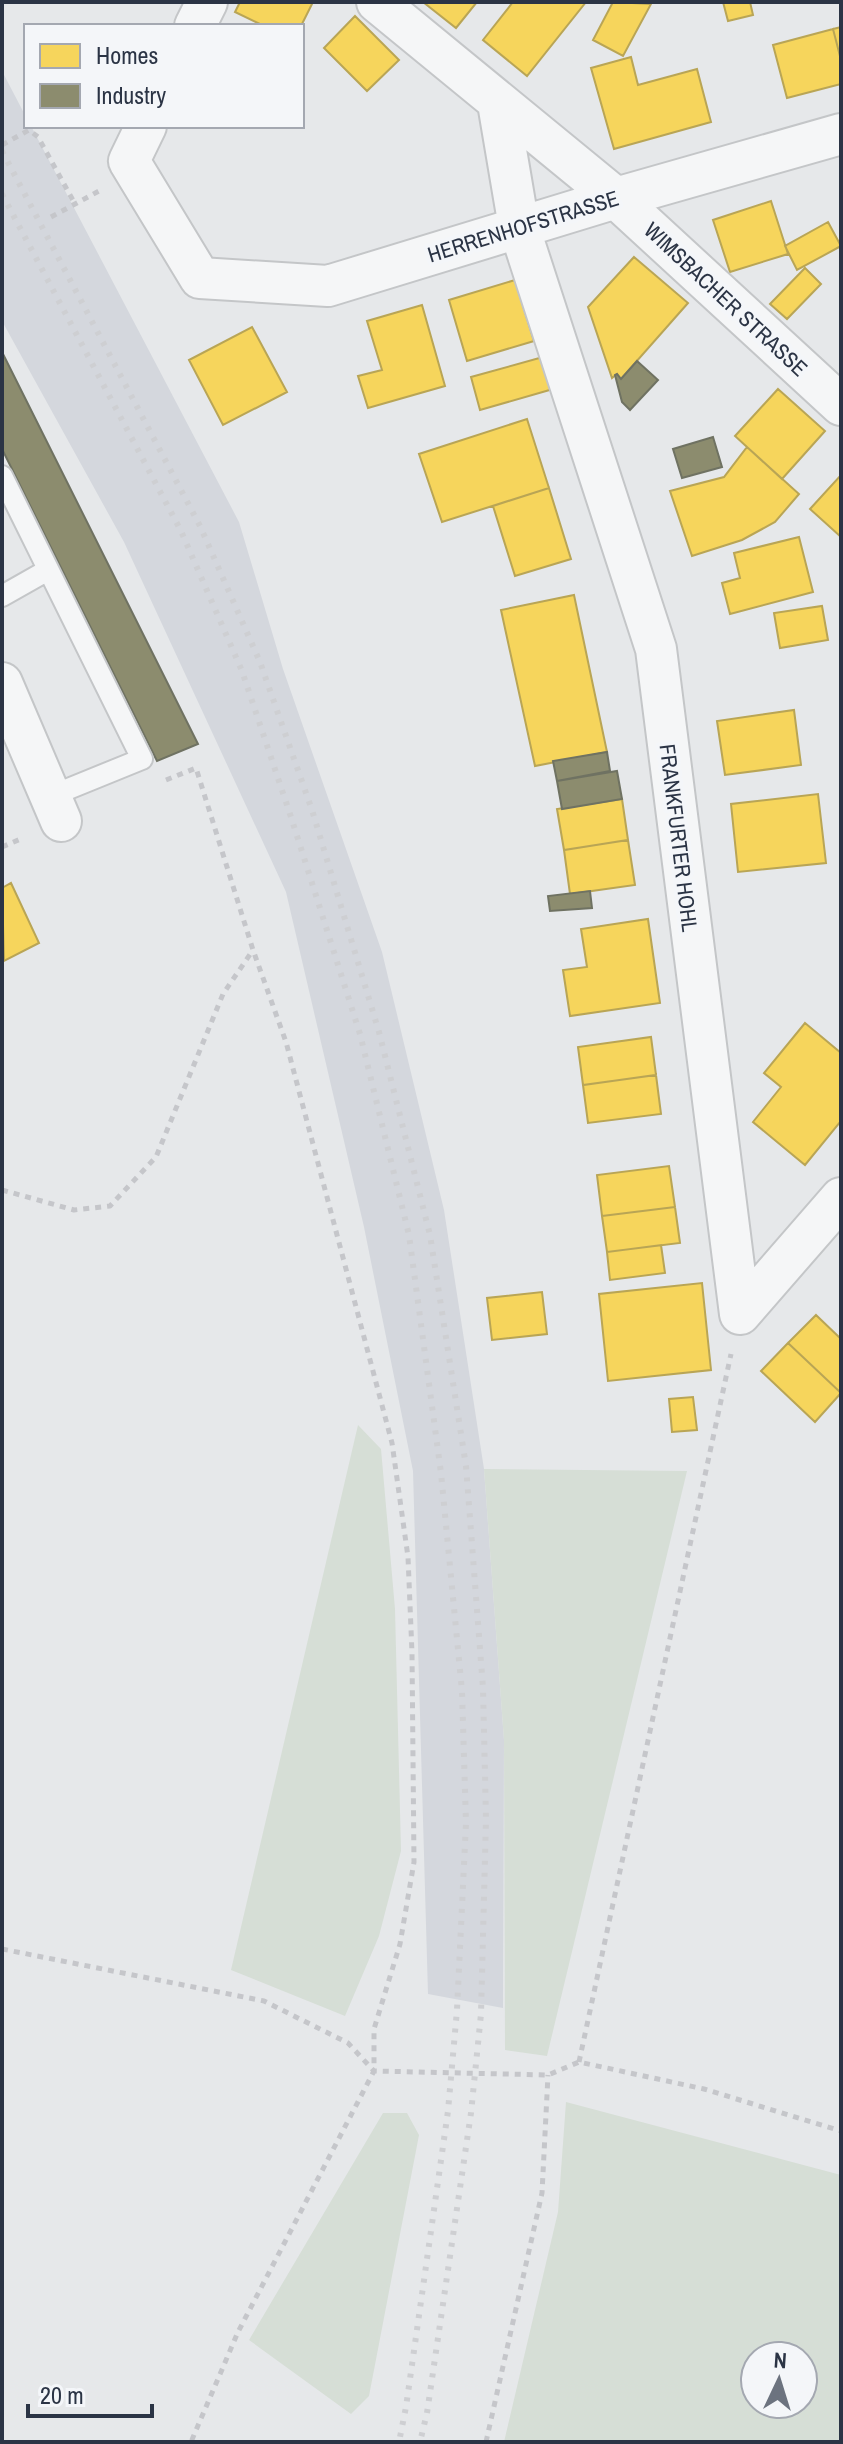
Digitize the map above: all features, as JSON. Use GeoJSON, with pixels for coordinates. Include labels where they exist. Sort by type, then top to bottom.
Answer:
{"type":"FeatureCollection","features":[{"type":"Feature","properties":{"kind":"street"},"geometry":{"type":"LineString","coordinates":[[196,24],[207,2]]}},
{"type":"Feature","properties":{"kind":"street","name":"WIMSBACHER STRASSE"},"geometry":{"type":"LineString","coordinates":[[377,2],[616,198],[841,405]]}},
{"type":"Feature","properties":{"kind":"street"},"geometry":{"type":"LineString","coordinates":[[498,103],[519,227]]}},
{"type":"Feature","properties":{"kind":"street","name":"HERRENHOFSTRASSE"},"geometry":{"type":"LineString","coordinates":[[138,143],[200,278],[328,286],[616,198],[841,134]]}},
{"type":"Feature","properties":{"kind":"street","name":"FRANKFURTER HOHL"},"geometry":{"type":"LineString","coordinates":[[519,227],[656,649],[740,1314]]}},
{"type":"Feature","properties":{"kind":"street"},"geometry":{"type":"LineString","coordinates":[[2,683],[56,809]]}},
{"type":"Feature","properties":{"kind":"street"},"geometry":{"type":"LineString","coordinates":[[740,1314],[841,1198]]}},
{"type":"Feature","properties":{"kind":"lane"},"geometry":{"type":"LineString","coordinates":[[2,476],[142,759],[56,809]]}},
{"type":"Feature","properties":{"kind":"lane"},"geometry":{"type":"LineString","coordinates":[[2,596],[48,570]]}},
{"type":"Feature","properties":{"kind":"path"},"geometry":{"type":"LineString","coordinates":[[2,145],[29,130],[38,137],[75,204]]}},
{"type":"Feature","properties":{"kind":"path"},"geometry":{"type":"LineString","coordinates":[[51,217],[117,181],[138,143]]}},
{"type":"Feature","properties":{"kind":"path"},"geometry":{"type":"LineString","coordinates":[[191,2442],[238,2332],[374,2071],[374,2029],[400,1944],[414,1862],[408,1557],[388,1428],[286,1042],[253,950],[196,768]]}},
{"type":"Feature","properties":{"kind":"path"},"geometry":{"type":"LineString","coordinates":[[2,1190],[74,1210],[110,1206],[156,1157],[223,994],[253,950]]}},
{"type":"Feature","properties":{"kind":"path"},"geometry":{"type":"LineString","coordinates":[[579,2062],[740,1314]]}},
{"type":"Feature","properties":{"kind":"path"},"geometry":{"type":"LineString","coordinates":[[2,1949],[264,2001],[348,2043],[374,2071],[548,2075],[579,2062],[704,2089],[841,2131]]}},
{"type":"Feature","properties":{"kind":"path"},"geometry":{"type":"LineString","coordinates":[[486,2442],[542,2193],[548,2075]]}},
{"type":"Feature","properties":{"kind":"shaded area"},"geometry":{"type":"Polygon","coordinates":[[[2,71],[24,113],[24,128],[32,128],[239,522],[283,669],[382,952],[444,1210],[484,1469],[504,1740],[503,2008],[428,1994],[413,1471],[364,1227],[286,892],[124,542],[2,321],[2,71]]]}},
{"type":"Feature","properties":{"kind":"shaded area"},"geometry":{"type":"Polygon","coordinates":[[[358,1425],[381,1449],[395,1609],[401,1851],[379,1936],[345,2016],[231,1970],[358,1425]]]}},
{"type":"Feature","properties":{"kind":"shaded area"},"geometry":{"type":"Polygon","coordinates":[[[484,1469],[687,1471],[547,2056],[505,2050],[504,1740],[484,1469]]]}},
{"type":"Feature","properties":{"kind":"shaded area"},"geometry":{"type":"Polygon","coordinates":[[[566,2102],[841,2175],[841,2442],[504,2442],[558,2212],[566,2102]]]}},
{"type":"Feature","properties":{"kind":"shaded area"},"geometry":{"type":"Polygon","coordinates":[[[383,2113],[407,2113],[419,2135],[369,2396],[351,2414],[249,2340],[383,2113]]]}},
{"type":"Feature","properties":{"kind":"building: Homes"},"geometry":{"type":"Polygon","coordinates":[[[240,2],[313,2],[302,24],[260,24],[235,12],[240,2]]]}},
{"type":"Feature","properties":{"kind":"building: Homes"},"geometry":{"type":"Polygon","coordinates":[[[423,2],[477,2],[456,28],[423,2]]]}},
{"type":"Feature","properties":{"kind":"building: Homes"},"geometry":{"type":"Polygon","coordinates":[[[513,2],[586,2],[527,76],[483,40],[513,2]]]}},
{"type":"Feature","properties":{"kind":"building: Homes"},"geometry":{"type":"Polygon","coordinates":[[[613,2],[651,4],[623,56],[593,40],[613,2]]]}},
{"type":"Feature","properties":{"kind":"building: Homes"},"geometry":{"type":"Polygon","coordinates":[[[723,2],[750,2],[753,15],[728,21],[723,2]]]}},
{"type":"Feature","properties":{"kind":"building: Homes"},"geometry":{"type":"Polygon","coordinates":[[[355,16],[399,60],[367,91],[324,48],[355,16]]]}},
{"type":"Feature","properties":{"kind":"building: Homes"},"geometry":{"type":"Polygon","coordinates":[[[841,27],[841,60],[833,29],[841,27]]]}},
{"type":"Feature","properties":{"kind":"building: Homes"},"geometry":{"type":"Polygon","coordinates":[[[833,29],[841,60],[841,84],[787,98],[773,45],[833,29]]]}},
{"type":"Feature","properties":{"kind":"building: Homes"},"geometry":{"type":"Polygon","coordinates":[[[631,57],[638,85],[697,69],[711,122],[614,149],[591,68],[631,57]]]}},
{"type":"Feature","properties":{"kind":"building: Homes"},"geometry":{"type":"Polygon","coordinates":[[[771,201],[788,254],[730,272],[713,220],[771,201]]]}},
{"type":"Feature","properties":{"kind":"building: Homes"},"geometry":{"type":"Polygon","coordinates":[[[828,222],[841,246],[797,270],[785,246],[828,222]]]}},
{"type":"Feature","properties":{"kind":"building: Homes"},"geometry":{"type":"Polygon","coordinates":[[[634,257],[688,303],[621,379],[617,374],[612,378],[588,307],[634,257]]]}},
{"type":"Feature","properties":{"kind":"building: Homes"},"geometry":{"type":"Polygon","coordinates":[[[805,268],[821,284],[787,319],[770,304],[805,268]]]}},
{"type":"Feature","properties":{"kind":"building: Homes"},"geometry":{"type":"Polygon","coordinates":[[[515,280],[534,341],[467,361],[449,300],[515,280]]]}},
{"type":"Feature","properties":{"kind":"building: Homes"},"geometry":{"type":"Polygon","coordinates":[[[422,305],[445,386],[368,408],[358,376],[382,370],[367,321],[422,305]]]}},
{"type":"Feature","properties":{"kind":"building: Homes"},"geometry":{"type":"Polygon","coordinates":[[[252,327],[287,392],[223,425],[189,360],[252,327]]]}},
{"type":"Feature","properties":{"kind":"building: Homes"},"geometry":{"type":"Polygon","coordinates":[[[543,357],[553,389],[480,410],[471,377],[543,357]]]}},
{"type":"Feature","properties":{"kind":"building: Homes"},"geometry":{"type":"Polygon","coordinates":[[[778,389],[825,431],[782,479],[735,436],[778,389]]]}},
{"type":"Feature","properties":{"kind":"building: Homes"},"geometry":{"type":"Polygon","coordinates":[[[527,419],[549,488],[442,522],[419,454],[527,419]]]}},
{"type":"Feature","properties":{"kind":"building: Homes"},"geometry":{"type":"Polygon","coordinates":[[[747,447],[799,494],[775,522],[742,540],[692,556],[670,491],[724,477],[747,447]]]}},
{"type":"Feature","properties":{"kind":"building: Homes"},"geometry":{"type":"Polygon","coordinates":[[[841,475],[841,537],[810,509],[841,475]]]}},
{"type":"Feature","properties":{"kind":"building: Homes"},"geometry":{"type":"Polygon","coordinates":[[[549,488],[571,559],[515,576],[493,506],[549,488]]]}},
{"type":"Feature","properties":{"kind":"building: Homes"},"geometry":{"type":"Polygon","coordinates":[[[799,537],[813,592],[730,614],[722,583],[740,578],[734,553],[799,537]]]}},
{"type":"Feature","properties":{"kind":"building: Homes"},"geometry":{"type":"Polygon","coordinates":[[[574,595],[607,752],[535,766],[501,610],[574,595]]]}},
{"type":"Feature","properties":{"kind":"building: Homes"},"geometry":{"type":"Polygon","coordinates":[[[822,606],[828,640],[780,648],[774,613],[822,606]]]}},
{"type":"Feature","properties":{"kind":"building: Homes"},"geometry":{"type":"Polygon","coordinates":[[[794,710],[801,765],[725,775],[717,721],[794,710]]]}},
{"type":"Feature","properties":{"kind":"building: Homes"},"geometry":{"type":"Polygon","coordinates":[[[818,794],[826,863],[738,872],[731,804],[818,794]]]}},
{"type":"Feature","properties":{"kind":"building: Homes"},"geometry":{"type":"Polygon","coordinates":[[[622,799],[628,840],[564,850],[557,809],[622,799]]]}},
{"type":"Feature","properties":{"kind":"building: Homes"},"geometry":{"type":"Polygon","coordinates":[[[628,840],[635,885],[570,894],[564,850],[628,840]]]}},
{"type":"Feature","properties":{"kind":"building: Homes"},"geometry":{"type":"Polygon","coordinates":[[[11,883],[39,943],[4,961],[2,888],[11,883]]]}},
{"type":"Feature","properties":{"kind":"building: Homes"},"geometry":{"type":"Polygon","coordinates":[[[648,919],[660,1003],[570,1016],[563,970],[587,967],[581,929],[648,919]]]}},
{"type":"Feature","properties":{"kind":"building: Homes"},"geometry":{"type":"Polygon","coordinates":[[[805,1023],[841,1053],[841,1121],[805,1165],[753,1122],[781,1087],[764,1073],[805,1023]]]}},
{"type":"Feature","properties":{"kind":"building: Homes"},"geometry":{"type":"Polygon","coordinates":[[[651,1037],[656,1075],[583,1085],[578,1047],[651,1037]]]}},
{"type":"Feature","properties":{"kind":"building: Homes"},"geometry":{"type":"Polygon","coordinates":[[[656,1075],[661,1114],[588,1123],[583,1085],[656,1075]]]}},
{"type":"Feature","properties":{"kind":"building: Homes"},"geometry":{"type":"Polygon","coordinates":[[[669,1166],[675,1207],[602,1216],[597,1175],[669,1166]]]}},
{"type":"Feature","properties":{"kind":"building: Homes"},"geometry":{"type":"Polygon","coordinates":[[[675,1207],[680,1243],[607,1252],[602,1216],[675,1207]]]}},
{"type":"Feature","properties":{"kind":"building: Homes"},"geometry":{"type":"Polygon","coordinates":[[[661,1245],[665,1273],[610,1280],[607,1252],[661,1245]]]}},
{"type":"Feature","properties":{"kind":"building: Homes"},"geometry":{"type":"Polygon","coordinates":[[[702,1283],[711,1370],[608,1381],[599,1294],[702,1283]]]}},
{"type":"Feature","properties":{"kind":"building: Homes"},"geometry":{"type":"Polygon","coordinates":[[[542,1292],[547,1334],[492,1340],[487,1298],[542,1292]]]}},
{"type":"Feature","properties":{"kind":"building: Homes"},"geometry":{"type":"Polygon","coordinates":[[[816,1315],[841,1339],[841,1393],[788,1343],[816,1315]]]}},
{"type":"Feature","properties":{"kind":"building: Homes"},"geometry":{"type":"Polygon","coordinates":[[[788,1343],[841,1393],[815,1422],[761,1371],[788,1343]]]}},
{"type":"Feature","properties":{"kind":"building: Homes"},"geometry":{"type":"Polygon","coordinates":[[[693,1397],[697,1430],[672,1432],[669,1399],[693,1397]]]}},
{"type":"Feature","properties":{"kind":"building: Industry"},"geometry":{"type":"Polygon","coordinates":[[[2,352],[198,744],[157,761],[2,449],[2,352]]]}},
{"type":"Feature","properties":{"kind":"building: Industry"},"geometry":{"type":"Polygon","coordinates":[[[637,361],[658,380],[630,410],[622,402],[615,375],[621,379],[637,361]]]}},
{"type":"Feature","properties":{"kind":"building: Industry"},"geometry":{"type":"Polygon","coordinates":[[[713,437],[722,467],[682,478],[673,449],[713,437]]]}},
{"type":"Feature","properties":{"kind":"building: Industry"},"geometry":{"type":"Polygon","coordinates":[[[607,752],[610,771],[557,781],[553,761],[607,752]]]}},
{"type":"Feature","properties":{"kind":"building: Industry"},"geometry":{"type":"Polygon","coordinates":[[[617,771],[622,799],[562,809],[557,781],[617,771]]]}},
{"type":"Feature","properties":{"kind":"building: Industry"},"geometry":{"type":"Polygon","coordinates":[[[590,891],[592,908],[550,911],[548,896],[590,891]]]}},
{"type":"Feature","properties":{"kind":"railway"},"geometry":{"type":"LineString","coordinates":[[2,151],[200,526],[260,662],[312,810],[379,1032],[430,1235],[466,1466],[483,1688],[486,1819],[481,2014],[471,2113],[427,2413],[420,2442]]}},
{"type":"Feature","properties":{"kind":"railway"},"geometry":{"type":"LineString","coordinates":[[2,194],[181,531],[242,671],[360,1034],[409,1235],[441,1473],[462,1691],[466,1823],[457,2010],[448,2111],[399,2442]]}}]}
